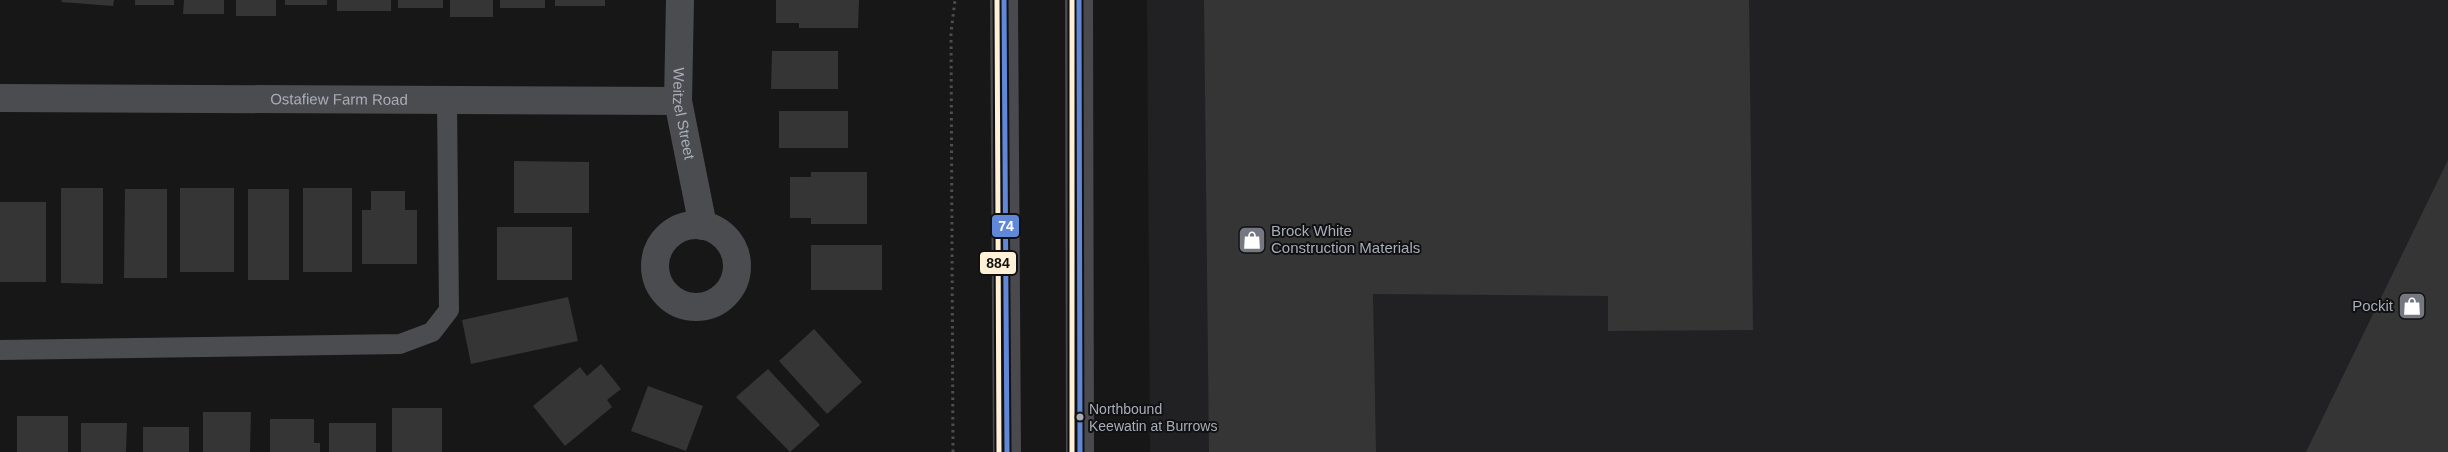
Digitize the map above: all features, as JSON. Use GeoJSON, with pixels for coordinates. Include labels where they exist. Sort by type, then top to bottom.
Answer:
{"type":"FeatureCollection","features":[{"type":"Feature","properties":{"kind":"main road"},"geometry":{"type":"LineString","coordinates":[[1004,0],[1007,452]]}},
{"type":"Feature","properties":{"kind":"main road"},"geometry":{"type":"LineString","coordinates":[[1079,0],[1080,452]]}},
{"type":"Feature","properties":{"kind":"street","name":"Weitzel Street"},"geometry":{"type":"LineString","coordinates":[[680,0],[678,101],[703,226]]}},
{"type":"Feature","properties":{"kind":"street","name":"Ostafiew Farm Road"},"geometry":{"type":"LineString","coordinates":[[0,98],[678,101]]}},
{"type":"Feature","properties":{"kind":"lane"},"geometry":{"type":"LineString","coordinates":[[0,350],[400,344],[432,332],[449,310],[447,100]]}},
{"type":"Feature","properties":{"kind":"path"},"geometry":{"type":"LineString","coordinates":[[954,452],[951,33],[955,0]]}},
{"type":"Feature","properties":{"kind":"shaded area"},"geometry":{"type":"Polygon","coordinates":[[[1147,0],[2448,0],[2448,452],[1150,452],[1147,0]]]}},
{"type":"Feature","properties":{"kind":"building"},"geometry":{"type":"Polygon","coordinates":[[[62,0],[114,0],[113,6],[61,2],[62,0]]]}},
{"type":"Feature","properties":{"kind":"building"},"geometry":{"type":"Polygon","coordinates":[[[135,0],[174,0],[174,5],[135,5],[135,0]]]}},
{"type":"Feature","properties":{"kind":"building"},"geometry":{"type":"Polygon","coordinates":[[[184,0],[224,0],[224,14],[183,14],[184,0]]]}},
{"type":"Feature","properties":{"kind":"building"},"geometry":{"type":"Polygon","coordinates":[[[236,0],[276,0],[276,16],[236,16],[236,0]]]}},
{"type":"Feature","properties":{"kind":"building"},"geometry":{"type":"Polygon","coordinates":[[[285,0],[327,0],[327,5],[285,5],[285,0]]]}},
{"type":"Feature","properties":{"kind":"building"},"geometry":{"type":"Polygon","coordinates":[[[337,0],[391,0],[391,11],[337,11],[337,0]]]}},
{"type":"Feature","properties":{"kind":"building"},"geometry":{"type":"Polygon","coordinates":[[[398,0],[443,0],[443,8],[398,8],[398,0]]]}},
{"type":"Feature","properties":{"kind":"building"},"geometry":{"type":"Polygon","coordinates":[[[450,0],[493,0],[493,17],[450,17],[450,0]]]}},
{"type":"Feature","properties":{"kind":"building"},"geometry":{"type":"Polygon","coordinates":[[[500,0],[545,0],[545,8],[500,8],[500,0]]]}},
{"type":"Feature","properties":{"kind":"building"},"geometry":{"type":"Polygon","coordinates":[[[555,0],[605,0],[605,6],[555,6],[555,0]]]}},
{"type":"Feature","properties":{"kind":"building"},"geometry":{"type":"Polygon","coordinates":[[[776,0],[859,0],[858,28],[799,28],[799,23],[776,23],[776,0]]]}},
{"type":"Feature","properties":{"kind":"building"},"geometry":{"type":"Polygon","coordinates":[[[1204,0],[1749,0],[1753,330],[1608,331],[1608,296],[1373,294],[1376,452],[1209,452],[1204,0]]]}},
{"type":"Feature","properties":{"kind":"building"},"geometry":{"type":"Polygon","coordinates":[[[772,51],[838,51],[838,89],[771,89],[772,51]]]}},
{"type":"Feature","properties":{"kind":"building"},"geometry":{"type":"Polygon","coordinates":[[[779,111],[848,111],[848,148],[779,148],[779,111]]]}},
{"type":"Feature","properties":{"kind":"building","name":"Pockit"},"geometry":{"type":"Polygon","coordinates":[[[2448,160],[2448,452],[2306,452],[2448,160]]]}},
{"type":"Feature","properties":{"kind":"building"},"geometry":{"type":"Polygon","coordinates":[[[514,161],[589,162],[589,213],[514,213],[514,161]]]}},
{"type":"Feature","properties":{"kind":"building"},"geometry":{"type":"Polygon","coordinates":[[[811,172],[867,172],[867,224],[811,224],[811,218],[790,218],[790,177],[811,177],[811,172]]]}},
{"type":"Feature","properties":{"kind":"building"},"geometry":{"type":"Polygon","coordinates":[[[61,188],[103,188],[103,284],[61,283],[61,188]]]}},
{"type":"Feature","properties":{"kind":"building"},"geometry":{"type":"Polygon","coordinates":[[[180,188],[234,188],[234,272],[180,272],[180,188]]]}},
{"type":"Feature","properties":{"kind":"building"},"geometry":{"type":"Polygon","coordinates":[[[303,188],[352,188],[352,272],[303,272],[303,188]]]}},
{"type":"Feature","properties":{"kind":"building"},"geometry":{"type":"Polygon","coordinates":[[[125,189],[167,189],[167,278],[124,278],[125,189]]]}},
{"type":"Feature","properties":{"kind":"building"},"geometry":{"type":"Polygon","coordinates":[[[248,189],[289,189],[289,280],[248,280],[248,189]]]}},
{"type":"Feature","properties":{"kind":"building"},"geometry":{"type":"Polygon","coordinates":[[[371,191],[405,191],[405,210],[417,210],[417,264],[362,264],[362,210],[371,210],[371,191]]]}},
{"type":"Feature","properties":{"kind":"building"},"geometry":{"type":"Polygon","coordinates":[[[0,202],[46,202],[46,282],[0,282],[0,202]]]}},
{"type":"Feature","properties":{"kind":"building"},"geometry":{"type":"Polygon","coordinates":[[[497,227],[572,227],[572,280],[497,280],[497,227]]]}},
{"type":"Feature","properties":{"kind":"building"},"geometry":{"type":"Polygon","coordinates":[[[811,245],[882,245],[882,290],[811,290],[811,245]]]}},
{"type":"Feature","properties":{"kind":"building"},"geometry":{"type":"Polygon","coordinates":[[[568,297],[578,341],[471,364],[462,320],[568,297]]]}},
{"type":"Feature","properties":{"kind":"building"},"geometry":{"type":"Polygon","coordinates":[[[814,329],[862,382],[827,414],[779,361],[814,329]]]}},
{"type":"Feature","properties":{"kind":"building"},"geometry":{"type":"Polygon","coordinates":[[[601,364],[621,389],[607,400],[612,407],[565,446],[533,406],[580,367],[587,376],[601,364]]]}},
{"type":"Feature","properties":{"kind":"building"},"geometry":{"type":"Polygon","coordinates":[[[768,369],[820,425],[790,452],[736,397],[768,369]]]}},
{"type":"Feature","properties":{"kind":"building"},"geometry":{"type":"Polygon","coordinates":[[[648,386],[703,406],[686,451],[631,431],[648,386]]]}},
{"type":"Feature","properties":{"kind":"building"},"geometry":{"type":"Polygon","coordinates":[[[392,408],[442,408],[442,452],[392,452],[392,408]]]}},
{"type":"Feature","properties":{"kind":"building"},"geometry":{"type":"Polygon","coordinates":[[[203,412],[251,412],[250,452],[203,452],[203,412]]]}},
{"type":"Feature","properties":{"kind":"building"},"geometry":{"type":"Polygon","coordinates":[[[17,416],[68,416],[68,452],[17,452],[17,416]]]}},
{"type":"Feature","properties":{"kind":"building"},"geometry":{"type":"Polygon","coordinates":[[[270,419],[314,419],[314,443],[320,443],[320,452],[270,452],[270,419]]]}},
{"type":"Feature","properties":{"kind":"building"},"geometry":{"type":"Polygon","coordinates":[[[81,423],[127,423],[126,452],[81,452],[81,423]]]}},
{"type":"Feature","properties":{"kind":"building"},"geometry":{"type":"Polygon","coordinates":[[[329,423],[376,423],[376,452],[329,452],[329,423]]]}},
{"type":"Feature","properties":{"kind":"building"},"geometry":{"type":"Polygon","coordinates":[[[143,427],[189,427],[189,452],[143,452],[143,427]]]}},
{"type":"Feature","properties":{"kind":"transit line","name":"884"},"geometry":{"type":"LineString","coordinates":[[997,0],[999,452]]}},
{"type":"Feature","properties":{"kind":"transit line","name":"74"},"geometry":{"type":"LineString","coordinates":[[1004,0],[1007,452]]}},
{"type":"Feature","properties":{"kind":"transit line","name":"884"},"geometry":{"type":"LineString","coordinates":[[1072,0],[1072,452]]}},
{"type":"Feature","properties":{"kind":"transit line","name":"74"},"geometry":{"type":"LineString","coordinates":[[1079,0],[1080,452]]}},
{"type":"Feature","properties":{"kind":"place","name":"Brock White Construction Materials"},"geometry":{"type":"Point","coordinates":[1252,240]}},
{"type":"Feature","properties":{"kind":"place","name":"Pockit"},"geometry":{"type":"Point","coordinates":[2412,306]}},
{"type":"Feature","properties":{"kind":"place","name":"Northbound Keewatin at Burrows"},"geometry":{"type":"Point","coordinates":[1080,417]}}]}
